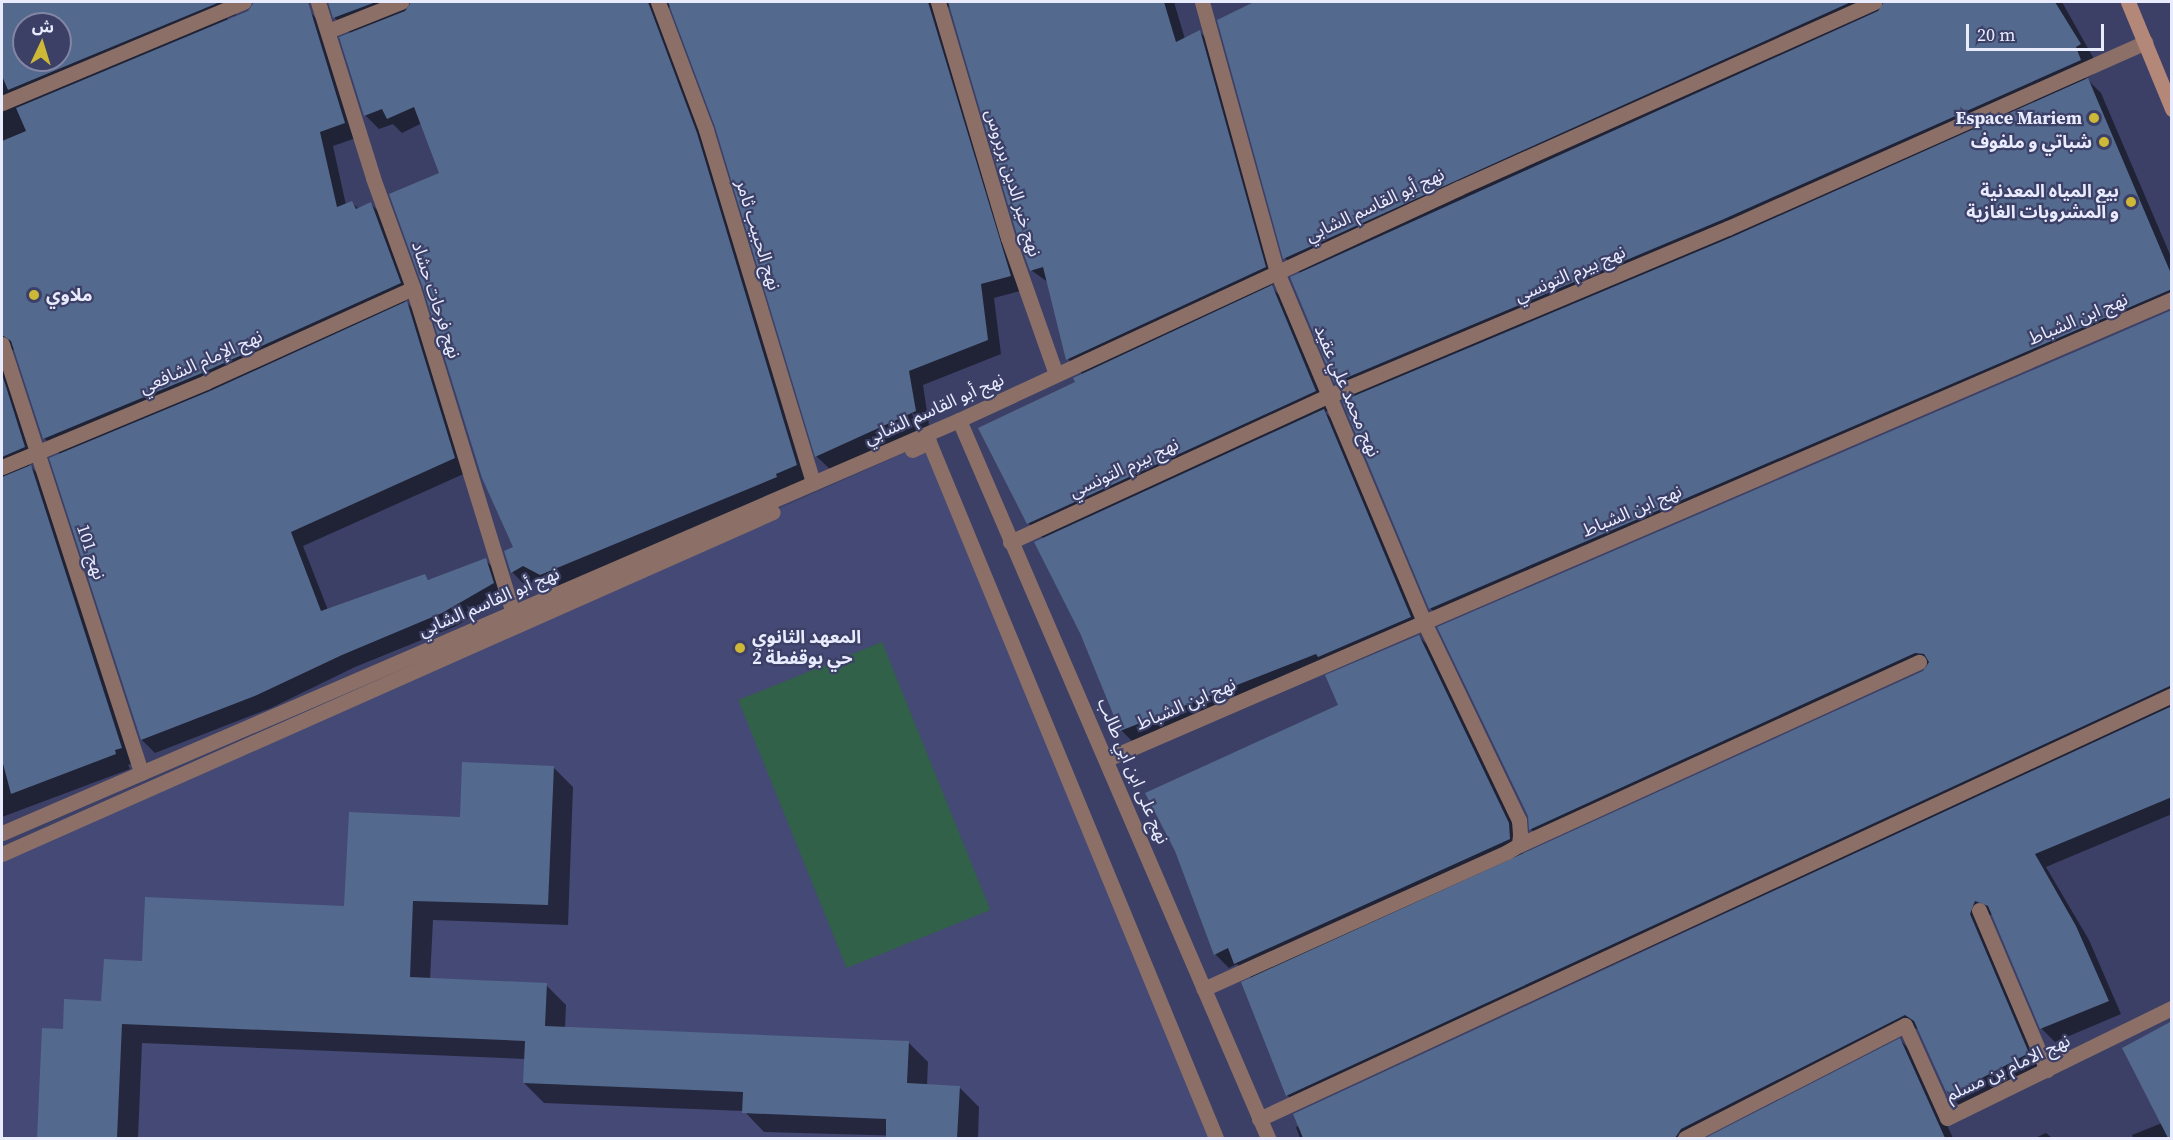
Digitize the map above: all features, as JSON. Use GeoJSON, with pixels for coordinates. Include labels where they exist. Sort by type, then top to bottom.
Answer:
{"type":"FeatureCollection","features":[{"type":"Feature","properties":{"kind":"main road"},"geometry":{"type":"LineString","coordinates":[[2128,2],[2172,109]]}},
{"type":"Feature","properties":{"kind":"street"},"geometry":{"type":"LineString","coordinates":[[2,103],[244,2]]}},
{"type":"Feature","properties":{"kind":"street","name":"نهج فرحات حشاد"},"geometry":{"type":"LineString","coordinates":[[318,2],[373,178],[414,288],[513,613]]}},
{"type":"Feature","properties":{"kind":"street"},"geometry":{"type":"LineString","coordinates":[[328,31],[401,2]]}},
{"type":"Feature","properties":{"kind":"street","name":"نهج الحبيب ثامر"},"geometry":{"type":"LineString","coordinates":[[658,2],[706,130],[813,483]]}},
{"type":"Feature","properties":{"kind":"street","name":"نهج خير الدين بربروس"},"geometry":{"type":"LineString","coordinates":[[938,2],[1008,238],[1056,374]]}},
{"type":"Feature","properties":{"kind":"street","name":"نهج محمد علي عقيد"},"geometry":{"type":"LineString","coordinates":[[1202,2],[1277,272],[1424,622],[1519,820],[1519,845]]}},
{"type":"Feature","properties":{"kind":"street","name":"نهج أبو القاسم الشابي"},"geometry":{"type":"LineString","coordinates":[[2,833],[959,420],[1277,272],[1874,2]]}},
{"type":"Feature","properties":{"kind":"street","name":"نهج بيرم التونسي"},"geometry":{"type":"LineString","coordinates":[[1010,542],[1328,396],[1728,228],[2145,42]]}},
{"type":"Feature","properties":{"kind":"street","name":"نهج الإمام الشافعي"},"geometry":{"type":"LineString","coordinates":[[2,467],[414,288]]}},
{"type":"Feature","properties":{"kind":"street","name":"نهج ابن الشباط"},"geometry":{"type":"LineString","coordinates":[[1107,759],[2172,299]]}},
{"type":"Feature","properties":{"kind":"street","name":"نهج 101"},"geometry":{"type":"LineString","coordinates":[[2,344],[141,773]]}},
{"type":"Feature","properties":{"kind":"street","name":"نهج على ابن ابي طالب"},"geometry":{"type":"LineString","coordinates":[[959,420],[1010,542],[1107,759],[1268,1138]]}},
{"type":"Feature","properties":{"kind":"street"},"geometry":{"type":"LineString","coordinates":[[2,854],[929,442],[1216,1138]]}},
{"type":"Feature","properties":{"kind":"street"},"geometry":{"type":"LineString","coordinates":[[1203,989],[1919,662]]}},
{"type":"Feature","properties":{"kind":"street"},"geometry":{"type":"LineString","coordinates":[[1259,1119],[2172,695]]}},
{"type":"Feature","properties":{"kind":"street"},"geometry":{"type":"LineString","coordinates":[[1979,910],[2047,1070]]}},
{"type":"Feature","properties":{"kind":"street","name":"نهج الامام بن مسلم"},"geometry":{"type":"LineString","coordinates":[[1685,1138],[1905,1025],[1947,1118],[2172,1008]]}},
{"type":"Feature","properties":{"kind":"shaded area","name":"المعهد الثانوي حي بوقفطة 2"},"geometry":{"type":"Polygon","coordinates":[[[929,442],[1216,1138],[2,1138],[2,854],[929,442]]]}},
{"type":"Feature","properties":{"kind":"green space"},"geometry":{"type":"Polygon","coordinates":[[[882,642],[990,910],[847,968],[738,700],[882,642]]]}},
{"type":"Feature","properties":{"kind":"building"},"geometry":{"type":"Polygon","coordinates":[[[2,2],[220,2],[72,63],[72,12],[12,12],[12,72],[51,72],[8,90],[2,76],[2,2]]]}},
{"type":"Feature","properties":{"kind":"building"},"geometry":{"type":"Polygon","coordinates":[[[254,2],[308,2],[345,123],[320,132],[337,207],[352,201],[356,209],[371,202],[401,283],[202,373],[43,439],[11,341],[2,335],[2,141],[26,131],[16,108],[248,11],[254,2]]]}},
{"type":"Feature","properties":{"kind":"building"},"geometry":{"type":"Polygon","coordinates":[[[328,2],[376,2],[333,18],[328,2]]]}},
{"type":"Feature","properties":{"kind":"building"},"geometry":{"type":"Polygon","coordinates":[[[411,2],[648,2],[697,133],[797,465],[776,474],[777,477],[540,575],[523,566],[511,573],[504,551],[513,547],[482,478],[422,285],[389,194],[439,173],[414,107],[387,119],[382,109],[364,116],[339,37],[405,11],[411,2]]]}},
{"type":"Feature","properties":{"kind":"building"},"geometry":{"type":"Polygon","coordinates":[[[668,2],[928,2],[1011,276],[981,284],[988,340],[909,371],[916,411],[815,457],[715,127],[668,2]]]}},
{"type":"Feature","properties":{"kind":"building"},"geometry":{"type":"Polygon","coordinates":[[[948,2],[1164,2],[1176,42],[1200,30],[1266,267],[1066,360],[1043,267],[1030,271],[1017,235],[948,2]]]}},
{"type":"Feature","properties":{"kind":"building"},"geometry":{"type":"Polygon","coordinates":[[[1254,2],[1851,2],[1283,259],[1217,20],[1254,2]]]}},
{"type":"Feature","properties":{"kind":"building"},"geometry":{"type":"Polygon","coordinates":[[[1884,2],[2055,2],[2081,44],[2076,47],[2081,60],[1724,219],[1334,383],[1290,277],[1878,11],[1884,2]]]}},
{"type":"Feature","properties":{"kind":"building"},"geometry":{"type":"Polygon","coordinates":[[[2088,78],[2172,276],[2172,289],[1429,609],[1342,401],[1732,237],[2088,78]]]}},
{"type":"Feature","properties":{"kind":"building"},"geometry":{"type":"Polygon","coordinates":[[[1272,285],[1316,391],[1027,524],[978,428],[1075,382],[1073,378],[1272,285]]]}},
{"type":"Feature","properties":{"kind":"building"},"geometry":{"type":"Polygon","coordinates":[[[407,301],[455,458],[291,532],[321,611],[425,574],[428,580],[486,558],[494,583],[442,613],[342,655],[257,695],[141,740],[49,458],[210,391],[407,301]]]}},
{"type":"Feature","properties":{"kind":"building"},"geometry":{"type":"Polygon","coordinates":[[[2172,310],[2172,685],[1286,1096],[1241,982],[1923,671],[1929,662],[1924,654],[1915,653],[1529,830],[1528,816],[1437,627],[2172,310]]]}},
{"type":"Feature","properties":{"kind":"building"},"geometry":{"type":"Polygon","coordinates":[[[2,374],[25,447],[2,457],[2,374]]]}},
{"type":"Feature","properties":{"kind":"building"},"geometry":{"type":"Polygon","coordinates":[[[1324,409],[1411,617],[1318,657],[1316,654],[1120,731],[1080,633],[1034,542],[1324,409]]]}},
{"type":"Feature","properties":{"kind":"building"},"geometry":{"type":"Polygon","coordinates":[[[31,465],[122,748],[115,750],[116,754],[11,794],[2,760],[2,477],[31,465]]]}},
{"type":"Feature","properties":{"kind":"building"},"geometry":{"type":"Polygon","coordinates":[[[1419,635],[1509,823],[1510,839],[1234,964],[1228,948],[1214,955],[1175,851],[1145,793],[1338,705],[1325,675],[1419,635]]]}},
{"type":"Feature","properties":{"kind":"building"},"geometry":{"type":"Polygon","coordinates":[[[2172,706],[2172,797],[2035,854],[2076,926],[2109,1001],[2040,1029],[1988,906],[1975,901],[1970,914],[2029,1053],[1948,1096],[1914,1021],[1905,1015],[1681,1129],[1675,1138],[1303,1138],[1293,1114],[2172,706]]]}},
{"type":"Feature","properties":{"kind":"building"},"geometry":{"type":"Polygon","coordinates":[[[462,762],[554,766],[548,905],[413,901],[410,977],[547,983],[545,1026],[909,1041],[907,1083],[960,1086],[957,1138],[886,1138],[886,1119],[742,1113],[743,1092],[523,1083],[525,1041],[122,1024],[117,1138],[37,1138],[42,1028],[63,1029],[64,999],[101,1001],[104,959],[142,961],[145,897],[344,906],[349,812],[460,817],[462,762]]]}},
{"type":"Feature","properties":{"kind":"building"},"geometry":{"type":"Polygon","coordinates":[[[2172,1021],[2172,1138],[2168,1138],[2122,1048],[2172,1021]]]}},
{"type":"Feature","properties":{"kind":"building"},"geometry":{"type":"Polygon","coordinates":[[[1900,1038],[1945,1138],[1705,1138],[1900,1038]]]}},
{"type":"Feature","properties":{"kind":"place","name":"Espace Mariem"},"geometry":{"type":"Point","coordinates":[2094,118]}},
{"type":"Feature","properties":{"kind":"place","name":"شباتي و ملفوف"},"geometry":{"type":"Point","coordinates":[2104,142]}},
{"type":"Feature","properties":{"kind":"place","name":"بيع المياه المعدنية و المشروبات الغازية"},"geometry":{"type":"Point","coordinates":[2131,202]}},
{"type":"Feature","properties":{"kind":"place","name":"ملاوي"},"geometry":{"type":"Point","coordinates":[34,295]}},
{"type":"Feature","properties":{"kind":"place","name":"المعهد الثانوي حي بوقفطة 2"},"geometry":{"type":"Point","coordinates":[740,648]}}]}
